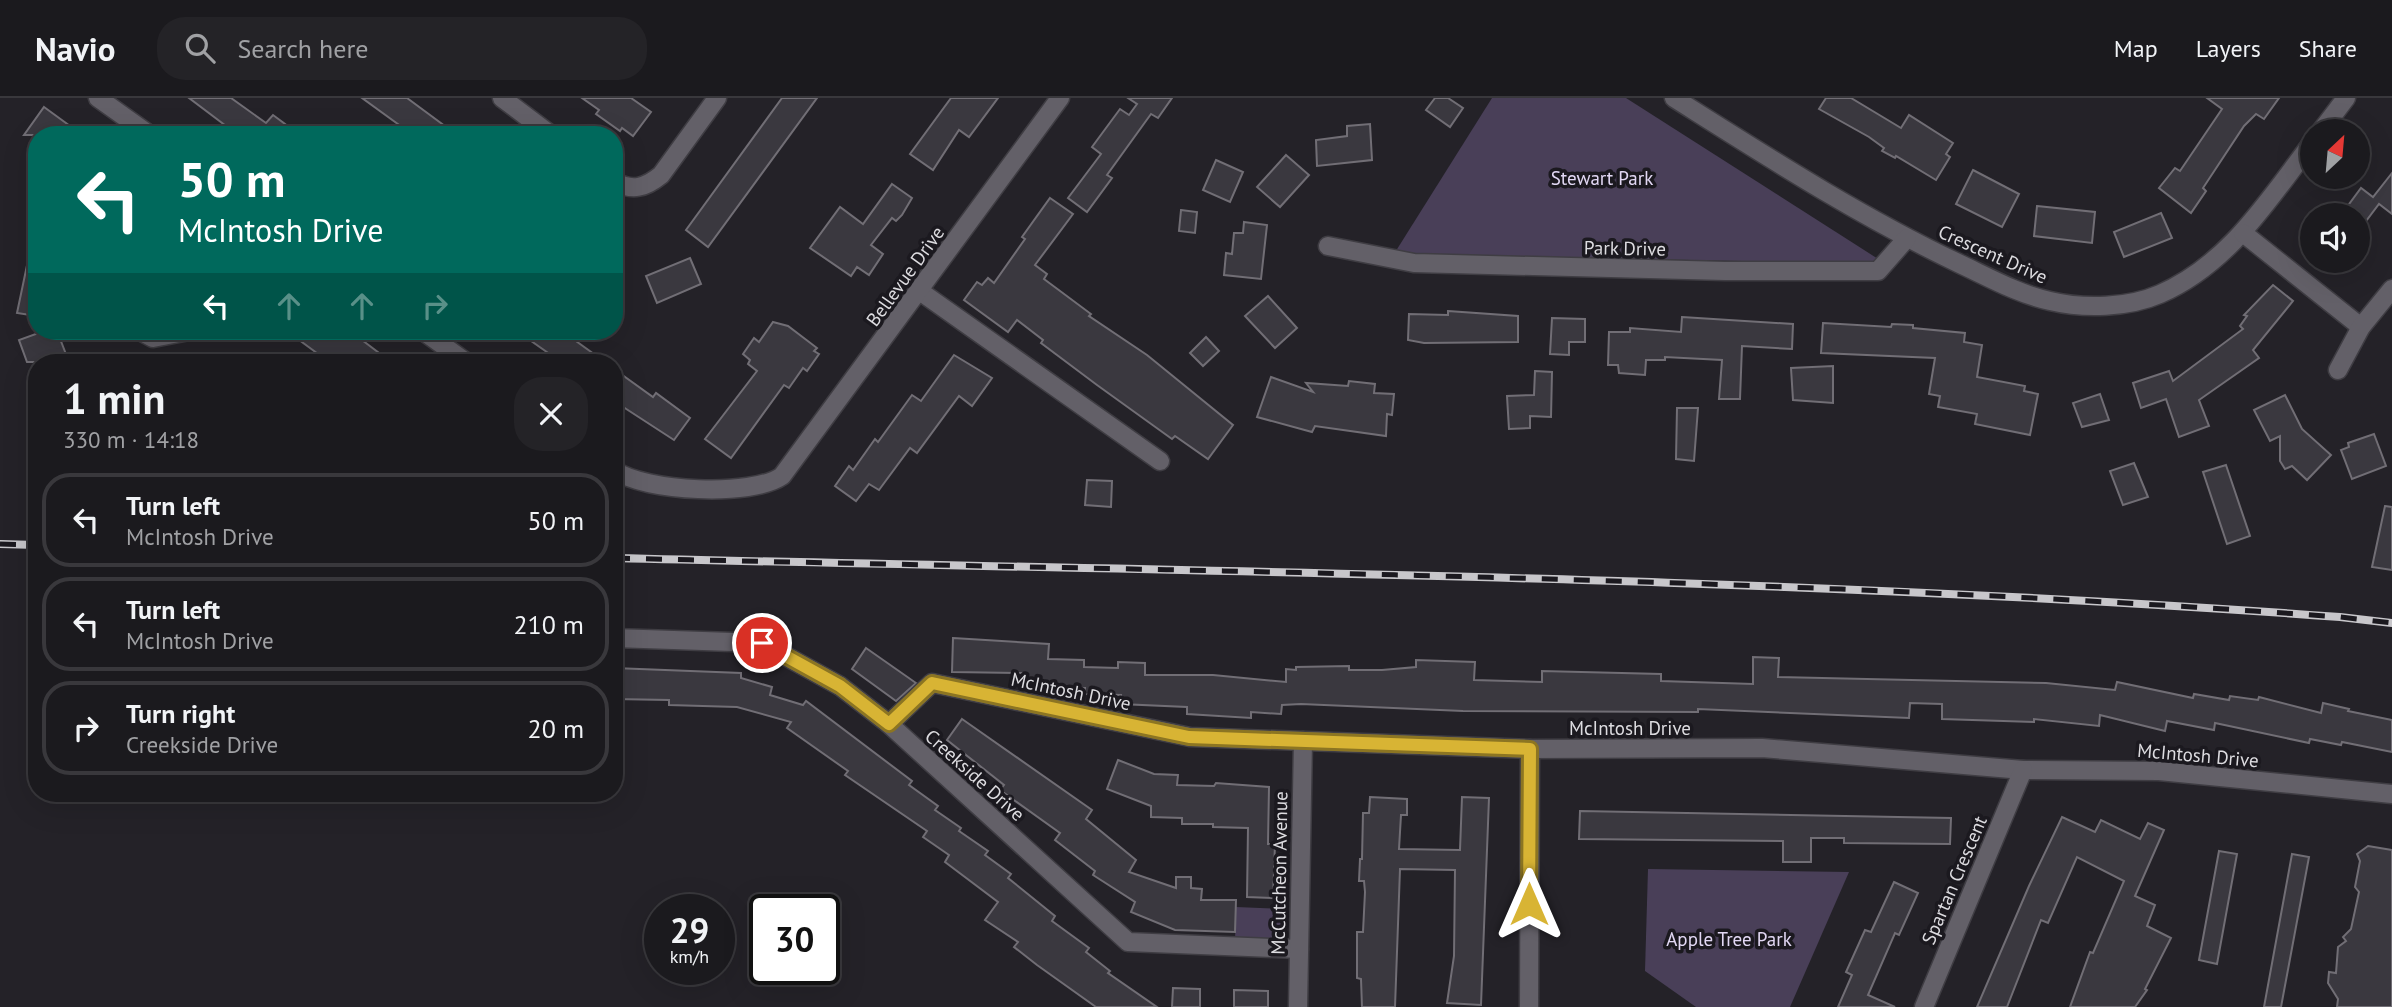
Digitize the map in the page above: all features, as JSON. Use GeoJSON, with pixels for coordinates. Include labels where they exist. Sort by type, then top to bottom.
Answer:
{"type":"FeatureCollection","features":[{"type":"Feature","properties":{"kind":"street"},"geometry":{"type":"LineString","coordinates":[[98,98],[137,126]]}},
{"type":"Feature","properties":{"kind":"street"},"geometry":{"type":"LineString","coordinates":[[502,98],[539,126]]}},
{"type":"Feature","properties":{"kind":"street"},"geometry":{"type":"LineString","coordinates":[[623,185],[636,189],[649,185],[661,175],[717,98]]}},
{"type":"Feature","properties":{"kind":"street","name":"Bellevue Drive"},"geometry":{"type":"LineString","coordinates":[[623,476],[658,487],[759,488],[782,476],[920,292],[1060,98]]}},
{"type":"Feature","properties":{"kind":"street","name":"Crescent Drive"},"geometry":{"type":"LineString","coordinates":[[1674,98],[1781,166],[1906,238],[2025,294],[2051,302],[2106,305],[2134,302],[2167,290],[2210,264],[2243,233],[2300,159]]}},
{"type":"Feature","properties":{"kind":"street"},"geometry":{"type":"LineString","coordinates":[[2329,119],[2346,98]]}},
{"type":"Feature","properties":{"kind":"street"},"geometry":{"type":"LineString","coordinates":[[2243,233],[2361,327]]}},
{"type":"Feature","properties":{"kind":"street","name":"Park Drive"},"geometry":{"type":"LineString","coordinates":[[1328,246],[1414,263],[1725,271],[1878,271],[1906,238]]}},
{"type":"Feature","properties":{"kind":"street"},"geometry":{"type":"LineString","coordinates":[[2337,370],[2361,327],[2392,289]]}},
{"type":"Feature","properties":{"kind":"street"},"geometry":{"type":"LineString","coordinates":[[920,292],[1160,461]]}},
{"type":"Feature","properties":{"kind":"street"},"geometry":{"type":"LineString","coordinates":[[435,340],[455,354]]}},
{"type":"Feature","properties":{"kind":"street","name":"Creekside Drive"},"geometry":{"type":"LineString","coordinates":[[623,638],[762,643],[840,686],[889,724],[1128,943],[1299,948]]}},
{"type":"Feature","properties":{"kind":"street","name":"McIntosh Drive"},"geometry":{"type":"LineString","coordinates":[[889,724],[932,683],[1189,737],[1530,749],[1762,748],[2023,770],[2159,771],[2392,794]]}},
{"type":"Feature","properties":{"kind":"street","name":"McCutcheon Avenue"},"geometry":{"type":"LineString","coordinates":[[1298,1007],[1303,741]]}},
{"type":"Feature","properties":{"kind":"street"},"geometry":{"type":"LineString","coordinates":[[1529,1007],[1530,749]]}},
{"type":"Feature","properties":{"kind":"street","name":"Spartan Crescent"},"geometry":{"type":"LineString","coordinates":[[1924,1007],[2023,770]]}},
{"type":"Feature","properties":{"kind":"green space","name":"Stewart Park"},"geometry":{"type":"Polygon","coordinates":[[[1492,98],[1626,98],[1886,264],[1394,254],[1492,98]]]}},
{"type":"Feature","properties":{"kind":"green space","name":"Apple Tree Park"},"geometry":{"type":"Polygon","coordinates":[[[1648,869],[1849,872],[1790,1007],[1696,1007],[1645,971],[1648,869]]]}},
{"type":"Feature","properties":{"kind":"green space"},"geometry":{"type":"Polygon","coordinates":[[[1236,907],[1288,909],[1284,931],[1274,940],[1235,940],[1236,907]]]}},
{"type":"Feature","properties":{"kind":"building"},"geometry":{"type":"Polygon","coordinates":[[[189,98],[231,98],[266,123],[273,115],[285,124],[283,126],[226,126],[189,98]]]}},
{"type":"Feature","properties":{"kind":"building"},"geometry":{"type":"Polygon","coordinates":[[[362,98],[407,98],[445,126],[401,126],[362,98]]]}},
{"type":"Feature","properties":{"kind":"building"},"geometry":{"type":"Polygon","coordinates":[[[582,98],[631,98],[651,112],[633,136],[623,126],[613,126],[596,114],[599,110],[582,98]]]}},
{"type":"Feature","properties":{"kind":"building"},"geometry":{"type":"Polygon","coordinates":[[[782,98],[817,98],[708,247],[686,230],[782,98]]]}},
{"type":"Feature","properties":{"kind":"building"},"geometry":{"type":"Polygon","coordinates":[[[951,98],[998,98],[969,137],[959,130],[933,170],[910,154],[951,98]]]}},
{"type":"Feature","properties":{"kind":"building"},"geometry":{"type":"Polygon","coordinates":[[[1128,98],[1172,98],[1158,118],[1151,114],[1107,175],[1112,178],[1087,212],[1068,198],[1101,154],[1092,147],[1120,109],[1129,115],[1137,104],[1128,98]]]}},
{"type":"Feature","properties":{"kind":"building"},"geometry":{"type":"Polygon","coordinates":[[[1435,98],[1448,98],[1463,108],[1450,127],[1426,110],[1435,98]]]}},
{"type":"Feature","properties":{"kind":"building"},"geometry":{"type":"Polygon","coordinates":[[[1826,98],[1851,98],[1901,128],[1909,115],[1953,143],[1946,154],[1950,157],[1936,180],[1896,156],[1895,158],[1882,151],[1884,148],[1869,137],[1819,109],[1826,98]]]}},
{"type":"Feature","properties":{"kind":"building"},"geometry":{"type":"Polygon","coordinates":[[[2207,98],[2279,98],[2264,119],[2256,114],[2244,126],[2203,188],[2206,191],[2191,213],[2159,188],[2175,168],[2180,171],[2222,109],[2207,98]]]}},
{"type":"Feature","properties":{"kind":"building"},"geometry":{"type":"Polygon","coordinates":[[[44,107],[70,126],[30,126],[44,107]]]}},
{"type":"Feature","properties":{"kind":"building"},"geometry":{"type":"Polygon","coordinates":[[[1370,124],[1372,160],[1317,166],[1316,140],[1347,136],[1347,126],[1370,124]]]}},
{"type":"Feature","properties":{"kind":"building"},"geometry":{"type":"Polygon","coordinates":[[[1286,155],[1309,175],[1280,207],[1257,187],[1286,155]]]}},
{"type":"Feature","properties":{"kind":"building"},"geometry":{"type":"Polygon","coordinates":[[[1216,160],[1243,172],[1230,202],[1203,190],[1216,160]]]}},
{"type":"Feature","properties":{"kind":"building"},"geometry":{"type":"Polygon","coordinates":[[[1973,170],[2019,194],[2002,227],[1956,204],[1973,170]]]}},
{"type":"Feature","properties":{"kind":"building"},"geometry":{"type":"Polygon","coordinates":[[[2392,173],[2392,214],[2379,204],[2370,216],[2370,203],[2350,203],[2360,189],[2373,197],[2392,173]]]}},
{"type":"Feature","properties":{"kind":"building"},"geometry":{"type":"Polygon","coordinates":[[[892,184],[912,198],[902,215],[896,221],[892,218],[871,245],[883,254],[869,275],[857,267],[851,276],[810,248],[840,207],[863,224],[892,184]]]}},
{"type":"Feature","properties":{"kind":"building"},"geometry":{"type":"Polygon","coordinates":[[[1050,198],[1073,214],[1035,265],[1047,274],[1044,279],[1091,314],[1089,316],[1147,355],[1233,425],[1208,459],[1175,436],[1172,439],[1097,385],[1041,343],[1043,340],[1017,320],[1008,332],[964,300],[977,282],[982,285],[988,278],[994,283],[1050,198]]]}},
{"type":"Feature","properties":{"kind":"building"},"geometry":{"type":"Polygon","coordinates":[[[2037,206],[2095,212],[2092,243],[2034,236],[2037,206]]]}},
{"type":"Feature","properties":{"kind":"building"},"geometry":{"type":"Polygon","coordinates":[[[1181,210],[1197,212],[1195,233],[1179,231],[1181,210]]]}},
{"type":"Feature","properties":{"kind":"building"},"geometry":{"type":"Polygon","coordinates":[[[2161,213],[2172,238],[2124,257],[2114,232],[2161,213]]]}},
{"type":"Feature","properties":{"kind":"building"},"geometry":{"type":"Polygon","coordinates":[[[1244,222],[1267,225],[1261,279],[1224,275],[1226,253],[1232,254],[1234,233],[1243,233],[1244,222]]]}},
{"type":"Feature","properties":{"kind":"building"},"geometry":{"type":"Polygon","coordinates":[[[690,258],[701,284],[657,303],[646,276],[690,258]]]}},
{"type":"Feature","properties":{"kind":"building"},"geometry":{"type":"Polygon","coordinates":[[[28,261],[28,315],[17,313],[28,261]]]}},
{"type":"Feature","properties":{"kind":"building"},"geometry":{"type":"Polygon","coordinates":[[[2273,285],[2293,301],[2253,350],[2259,358],[2199,400],[2209,426],[2179,437],[2166,399],[2141,408],[2133,383],[2169,371],[2173,381],[2243,329],[2240,326],[2247,316],[2244,315],[2273,285]]]}},
{"type":"Feature","properties":{"kind":"building"},"geometry":{"type":"Polygon","coordinates":[[[1268,296],[1297,328],[1275,348],[1245,316],[1268,296]]]}},
{"type":"Feature","properties":{"kind":"building"},"geometry":{"type":"Polygon","coordinates":[[[1448,311],[1518,316],[1518,342],[1424,343],[1408,340],[1409,314],[1448,315],[1448,311]]]}},
{"type":"Feature","properties":{"kind":"building"},"geometry":{"type":"Polygon","coordinates":[[[1682,317],[1793,324],[1792,349],[1742,346],[1740,399],[1719,399],[1722,360],[1665,357],[1665,360],[1646,360],[1645,375],[1619,373],[1618,365],[1608,365],[1609,332],[1630,332],[1630,328],[1681,332],[1682,317]]]}},
{"type":"Feature","properties":{"kind":"building"},"geometry":{"type":"Polygon","coordinates":[[[1552,318],[1585,319],[1585,342],[1569,342],[1569,355],[1550,354],[1552,318]]]}},
{"type":"Feature","properties":{"kind":"building"},"geometry":{"type":"Polygon","coordinates":[[[773,322],[788,326],[817,348],[814,351],[819,354],[807,371],[803,368],[789,388],[784,385],[731,458],[705,439],[757,371],[748,364],[750,360],[743,354],[754,338],[759,342],[773,322]]]}},
{"type":"Feature","properties":{"kind":"building"},"geometry":{"type":"Polygon","coordinates":[[[1823,323],[1891,327],[1892,324],[1913,325],[1913,328],[1965,333],[1964,342],[1982,345],[1977,377],[2025,386],[2024,391],[2038,394],[2030,435],[1975,424],[1977,414],[1938,407],[1940,396],[1929,394],[1935,358],[1821,353],[1823,323]]]}},
{"type":"Feature","properties":{"kind":"building"},"geometry":{"type":"Polygon","coordinates":[[[28,337],[28,340],[60,340],[66,354],[28,354],[27,362],[19,340],[28,337]]]}},
{"type":"Feature","properties":{"kind":"building"},"geometry":{"type":"Polygon","coordinates":[[[1206,337],[1219,351],[1203,366],[1190,353],[1206,337]]]}},
{"type":"Feature","properties":{"kind":"building"},"geometry":{"type":"Polygon","coordinates":[[[299,340],[362,340],[380,354],[318,354],[299,340]]]}},
{"type":"Feature","properties":{"kind":"building"},"geometry":{"type":"Polygon","coordinates":[[[530,340],[574,340],[594,354],[550,354],[530,340]]]}},
{"type":"Feature","properties":{"kind":"building"},"geometry":{"type":"Polygon","coordinates":[[[954,355],[992,378],[972,406],[959,396],[917,453],[910,448],[879,490],[869,484],[856,501],[835,486],[849,466],[853,470],[875,439],[878,442],[912,395],[921,401],[954,355]]]}},
{"type":"Feature","properties":{"kind":"building"},"geometry":{"type":"Polygon","coordinates":[[[1833,366],[1833,403],[1793,400],[1791,368],[1833,366]]]}},
{"type":"Feature","properties":{"kind":"building"},"geometry":{"type":"Polygon","coordinates":[[[1535,371],[1552,372],[1551,417],[1530,416],[1530,428],[1509,429],[1507,396],[1534,395],[1535,371]]]}},
{"type":"Feature","properties":{"kind":"building"},"geometry":{"type":"Polygon","coordinates":[[[623,375],[653,397],[656,393],[690,418],[674,440],[623,407],[623,375]]]}},
{"type":"Feature","properties":{"kind":"building"},"geometry":{"type":"Polygon","coordinates":[[[1271,377],[1313,392],[1306,383],[1348,386],[1349,381],[1375,384],[1374,393],[1394,394],[1392,415],[1387,414],[1386,436],[1315,426],[1312,432],[1257,417],[1271,377]]]}},
{"type":"Feature","properties":{"kind":"building"},"geometry":{"type":"Polygon","coordinates":[[[2100,394],[2109,420],[2082,427],[2073,403],[2100,394]]]}},
{"type":"Feature","properties":{"kind":"building"},"geometry":{"type":"Polygon","coordinates":[[[2285,395],[2302,429],[2331,455],[2307,480],[2292,466],[2285,469],[2280,461],[2280,436],[2270,441],[2254,410],[2285,395]]]}},
{"type":"Feature","properties":{"kind":"building"},"geometry":{"type":"Polygon","coordinates":[[[1677,408],[1698,408],[1694,461],[1676,459],[1677,408]]]}},
{"type":"Feature","properties":{"kind":"building"},"geometry":{"type":"Polygon","coordinates":[[[2374,434],[2386,466],[2352,479],[2341,450],[2349,447],[2348,443],[2374,434]]]}},
{"type":"Feature","properties":{"kind":"building"},"geometry":{"type":"Polygon","coordinates":[[[2134,463],[2148,497],[2123,505],[2110,471],[2134,463]]]}},
{"type":"Feature","properties":{"kind":"building"},"geometry":{"type":"Polygon","coordinates":[[[2226,465],[2250,536],[2227,544],[2203,472],[2226,465]]]}},
{"type":"Feature","properties":{"kind":"building"},"geometry":{"type":"Polygon","coordinates":[[[1087,480],[1112,481],[1111,507],[1085,505],[1087,480]]]}},
{"type":"Feature","properties":{"kind":"building"},"geometry":{"type":"Polygon","coordinates":[[[2385,506],[2392,507],[2392,570],[2372,567],[2385,506]]]}},
{"type":"Feature","properties":{"kind":"building"},"geometry":{"type":"Polygon","coordinates":[[[953,638],[1049,644],[1048,659],[1084,660],[1084,667],[1118,668],[1118,662],[1145,663],[1145,675],[1213,675],[1286,682],[1286,669],[1296,670],[1296,667],[1349,666],[1349,670],[1382,670],[1416,667],[1416,660],[1475,662],[1474,680],[1542,682],[1542,671],[1661,674],[1661,681],[1753,684],[1753,657],[1779,658],[1778,677],[2046,683],[2115,690],[2117,682],[2193,698],[2194,694],[2229,700],[2230,696],[2258,700],[2259,697],[2321,713],[2323,703],[2349,709],[2348,711],[2392,720],[2392,752],[2342,742],[2341,745],[2310,739],[2309,743],[2215,723],[2214,730],[2167,721],[2165,731],[2100,715],[2099,726],[2034,719],[2034,722],[1942,719],[1942,704],[1910,703],[1909,718],[1698,709],[1698,712],[1463,711],[1301,704],[1282,705],[1281,714],[1251,712],[1251,718],[1187,714],[1187,707],[1120,704],[1121,695],[1085,694],[1085,688],[1054,688],[1054,683],[1022,682],[1022,673],[952,672],[953,638]]]}},
{"type":"Feature","properties":{"kind":"building"},"geometry":{"type":"Polygon","coordinates":[[[866,648],[916,683],[896,701],[852,669],[866,648]]]}},
{"type":"Feature","properties":{"kind":"building"},"geometry":{"type":"Polygon","coordinates":[[[623,668],[741,673],[741,678],[772,687],[770,695],[803,705],[806,701],[912,781],[909,785],[938,806],[935,810],[961,828],[959,831],[988,851],[985,855],[1011,874],[1008,878],[1055,916],[1052,921],[1089,948],[1086,952],[1110,971],[1108,973],[1157,1007],[1096,1007],[1037,965],[1014,947],[1018,942],[985,920],[998,902],[945,862],[949,855],[923,837],[927,831],[845,775],[848,771],[787,728],[791,722],[737,707],[669,705],[669,700],[623,699],[623,668]]]}},
{"type":"Feature","properties":{"kind":"building"},"geometry":{"type":"Polygon","coordinates":[[[962,719],[1092,810],[1086,819],[1136,860],[1129,872],[1176,888],[1176,877],[1191,877],[1191,888],[1202,889],[1201,900],[1236,900],[1235,932],[1175,930],[1131,912],[1135,902],[1093,875],[1095,871],[1055,840],[1060,833],[1000,790],[1004,785],[947,740],[962,719]]]}},
{"type":"Feature","properties":{"kind":"building"},"geometry":{"type":"Polygon","coordinates":[[[1118,760],[1154,774],[1178,775],[1177,785],[1214,786],[1216,783],[1269,787],[1268,844],[1275,844],[1273,898],[1247,897],[1248,828],[1182,824],[1182,818],[1151,817],[1151,806],[1107,789],[1118,760]]]}},
{"type":"Feature","properties":{"kind":"building"},"geometry":{"type":"Polygon","coordinates":[[[1370,797],[1407,799],[1407,815],[1401,815],[1399,849],[1460,850],[1462,797],[1489,798],[1481,1005],[1447,1003],[1454,956],[1455,870],[1400,869],[1395,1007],[1362,1007],[1361,979],[1357,978],[1357,932],[1363,932],[1365,892],[1364,881],[1359,881],[1360,859],[1363,813],[1369,813],[1370,797]]]}},
{"type":"Feature","properties":{"kind":"building"},"geometry":{"type":"Polygon","coordinates":[[[1580,811],[1951,818],[1950,844],[1844,843],[1844,838],[1811,838],[1811,862],[1783,862],[1783,841],[1579,839],[1580,811]]]}},
{"type":"Feature","properties":{"kind":"building"},"geometry":{"type":"Polygon","coordinates":[[[2062,817],[2095,832],[2101,820],[2140,839],[2148,823],[2164,830],[2135,896],[2155,905],[2147,926],[2171,938],[2145,989],[2147,990],[2135,1007],[2070,1007],[2090,952],[2093,953],[2124,881],[2077,857],[2048,923],[2041,920],[2007,1007],[1977,1007],[2029,886],[2062,817]]]}},
{"type":"Feature","properties":{"kind":"building"},"geometry":{"type":"Polygon","coordinates":[[[2368,846],[2392,850],[2392,1007],[2337,1007],[2338,999],[2328,983],[2329,972],[2336,973],[2338,947],[2346,941],[2343,937],[2351,929],[2359,892],[2355,887],[2360,861],[2357,854],[2368,846]]]}},
{"type":"Feature","properties":{"kind":"building"},"geometry":{"type":"Polygon","coordinates":[[[2219,851],[2237,854],[2217,964],[2199,960],[2219,851]]]}},
{"type":"Feature","properties":{"kind":"building"},"geometry":{"type":"Polygon","coordinates":[[[2292,854],[2309,857],[2281,1007],[2264,1007],[2292,854]]]}},
{"type":"Feature","properties":{"kind":"building"},"geometry":{"type":"Polygon","coordinates":[[[1894,882],[1918,893],[1899,935],[1895,933],[1868,995],[1895,1007],[1838,1007],[1852,975],[1846,972],[1865,930],[1871,932],[1894,882]]]}},
{"type":"Feature","properties":{"kind":"building"},"geometry":{"type":"Polygon","coordinates":[[[1173,988],[1200,989],[1200,1007],[1172,1007],[1173,988]]]}},
{"type":"Feature","properties":{"kind":"building"},"geometry":{"type":"Polygon","coordinates":[[[1234,990],[1268,991],[1268,1007],[1234,1007],[1234,990]]]}},
{"type":"Feature","properties":{"kind":"railway"},"geometry":{"type":"LineString","coordinates":[[0,544],[28,545]]}},
{"type":"Feature","properties":{"kind":"railway"},"geometry":{"type":"LineString","coordinates":[[623,558],[1694,584],[2125,603],[2392,623]]}},
{"type":"Feature","properties":{"kind":"route"},"geometry":{"type":"LineString","coordinates":[[762,643],[840,686],[889,724],[932,683],[1189,737],[1530,749],[1529,904]]}}]}
